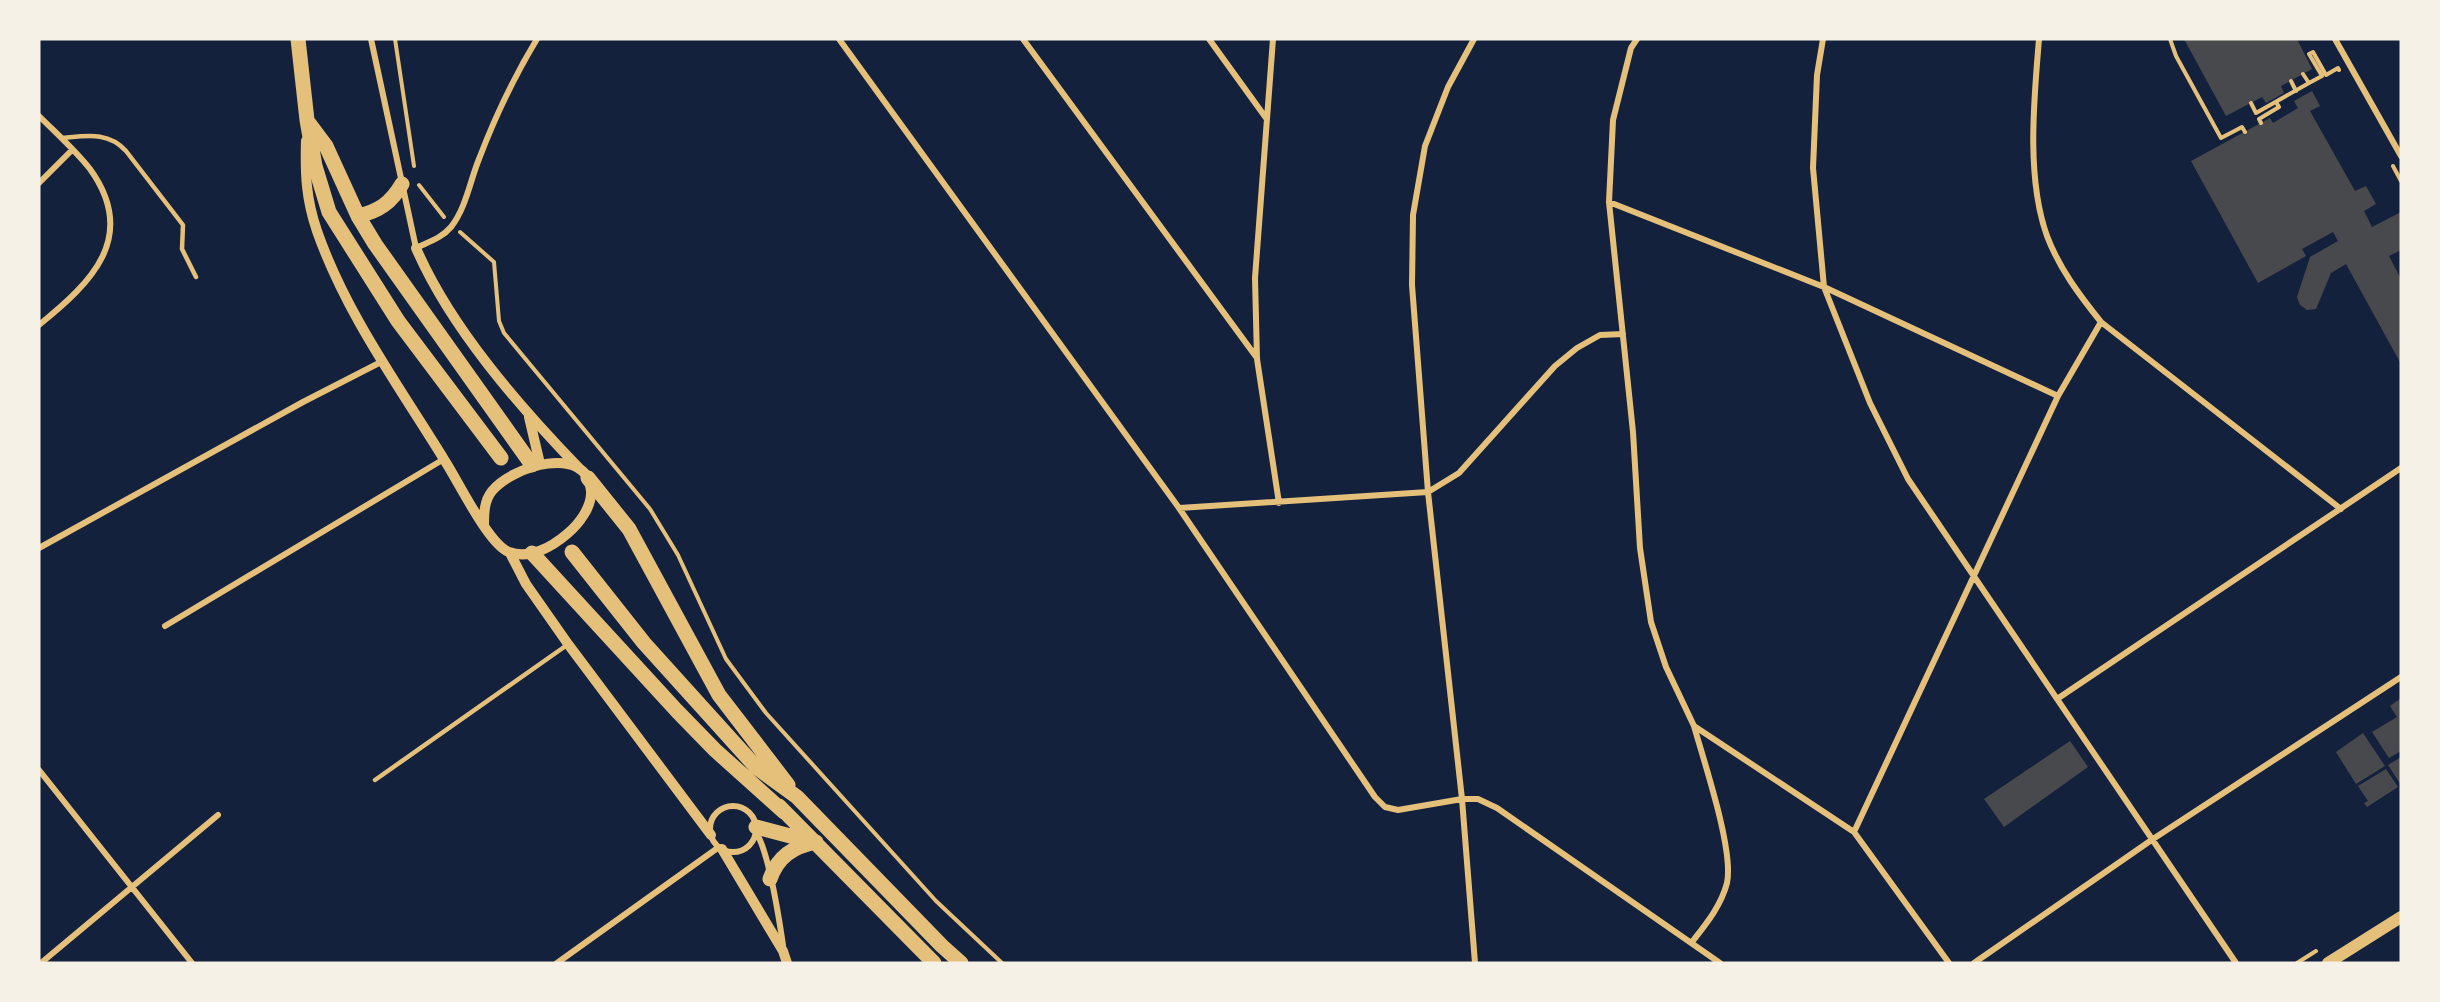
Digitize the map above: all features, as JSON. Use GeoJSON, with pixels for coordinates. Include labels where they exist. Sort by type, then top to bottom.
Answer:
{"type":"FeatureCollection","features":[{"type":"Feature","properties":{"kind":"main road"},"geometry":{"type":"LineString","coordinates":[[298,39],[307,120],[315,166],[329,212],[398,321],[501,458]]}},
{"type":"Feature","properties":{"kind":"main road"},"geometry":{"type":"LineString","coordinates":[[307,120],[326,146],[358,216],[375,244],[536,465]]}},
{"type":"Feature","properties":{"kind":"main road"},"geometry":{"type":"LineString","coordinates":[[358,216],[372,213],[385,206],[402,184]]}},
{"type":"Feature","properties":{"kind":"main road"},"geometry":{"type":"LineString","coordinates":[[584,473],[629,529],[725,703],[797,797],[961,963]]}},
{"type":"Feature","properties":{"kind":"main road"},"geometry":{"type":"LineString","coordinates":[[572,552],[644,643],[756,767],[784,812]]}},
{"type":"Feature","properties":{"kind":"main road"},"geometry":{"type":"LineString","coordinates":[[532,553],[715,750],[816,842],[934,963]]}},
{"type":"Feature","properties":{"kind":"main road"},"geometry":{"type":"LineString","coordinates":[[756,767],[797,797]]}},
{"type":"Feature","properties":{"kind":"main road"},"geometry":{"type":"LineString","coordinates":[[756,829],[816,842]]}},
{"type":"Feature","properties":{"kind":"main road"},"geometry":{"type":"LineString","coordinates":[[770,879],[784,855],[793,849],[816,842]]}},
{"type":"Feature","properties":{"kind":"main road"},"geometry":{"type":"LineString","coordinates":[[2328,963],[2401,917]]}},
{"type":"Feature","properties":{"kind":"street"},"geometry":{"type":"LineString","coordinates":[[371,39],[416,248],[424,268],[449,308],[529,416],[584,473],[592,493],[589,506],[582,518],[573,530],[556,543],[532,553],[510,553]]}},
{"type":"Feature","properties":{"kind":"street"},"geometry":{"type":"LineString","coordinates":[[416,248],[438,238],[452,226],[458,217],[478,160],[513,79],[537,39]]}},
{"type":"Feature","properties":{"kind":"street"},"geometry":{"type":"LineString","coordinates":[[838,39],[1179,508],[1375,797],[1385,807],[1398,810],[1462,799],[1478,799],[1497,808],[1720,963]]}},
{"type":"Feature","properties":{"kind":"street"},"geometry":{"type":"LineString","coordinates":[[1023,39],[1257,358]]}},
{"type":"Feature","properties":{"kind":"street"},"geometry":{"type":"LineString","coordinates":[[1209,39],[1266,118]]}},
{"type":"Feature","properties":{"kind":"street"},"geometry":{"type":"LineString","coordinates":[[1273,39],[1255,278],[1257,358],[1279,503]]}},
{"type":"Feature","properties":{"kind":"street"},"geometry":{"type":"LineString","coordinates":[[1474,39],[1448,87],[1425,146],[1413,215],[1412,285],[1428,492],[1462,799],[1475,963]]}},
{"type":"Feature","properties":{"kind":"street"},"geometry":{"type":"LineString","coordinates":[[1637,39],[1631,48],[1613,120],[1609,202],[1633,432],[1640,548],[1651,621],[1666,667],[1694,726],[1726,849],[1727,882],[1714,912],[1692,942]]}},
{"type":"Feature","properties":{"kind":"street"},"geometry":{"type":"LineString","coordinates":[[1823,39],[1817,75],[1813,168],[1824,286],[1870,403],[1908,479],[2236,963]]}},
{"type":"Feature","properties":{"kind":"street"},"geometry":{"type":"LineString","coordinates":[[2039,39],[2034,110],[2036,181],[2047,236],[2075,291],[2101,322],[2341,509]]}},
{"type":"Feature","properties":{"kind":"street"},"geometry":{"type":"LineString","coordinates":[[2335,39],[2401,156]]}},
{"type":"Feature","properties":{"kind":"street"},"geometry":{"type":"LineString","coordinates":[[39,116],[90,170],[104,193],[111,220],[109,239],[103,259],[70,300],[39,325]]}},
{"type":"Feature","properties":{"kind":"street"},"geometry":{"type":"LineString","coordinates":[[307,120],[304,180],[316,229],[337,281],[381,362],[484,526],[497,543],[510,553],[526,584],[568,644],[721,848],[783,951]]}},
{"type":"Feature","properties":{"kind":"street"},"geometry":{"type":"LineString","coordinates":[[39,183],[72,150]]}},
{"type":"Feature","properties":{"kind":"street"},"geometry":{"type":"LineString","coordinates":[[1609,202],[1824,286],[2058,396]]}},
{"type":"Feature","properties":{"kind":"street"},"geometry":{"type":"LineString","coordinates":[[1854,832],[2058,396],[2101,322]]}},
{"type":"Feature","properties":{"kind":"street"},"geometry":{"type":"LineString","coordinates":[[1179,508],[1428,492],[1459,473],[1555,366],[1577,348],[1600,334],[1623,334]]}},
{"type":"Feature","properties":{"kind":"street"},"geometry":{"type":"LineString","coordinates":[[39,548],[303,402],[381,362]]}},
{"type":"Feature","properties":{"kind":"street"},"geometry":{"type":"LineString","coordinates":[[529,416],[536,465]]}},
{"type":"Feature","properties":{"kind":"street"},"geometry":{"type":"LineString","coordinates":[[165,626],[444,459]]}},
{"type":"Feature","properties":{"kind":"street"},"geometry":{"type":"LineString","coordinates":[[484,526],[484,511],[493,490],[516,474],[536,465],[552,463],[584,473]]}},
{"type":"Feature","properties":{"kind":"street"},"geometry":{"type":"LineString","coordinates":[[2056,699],[2401,468]]}},
{"type":"Feature","properties":{"kind":"street"},"geometry":{"type":"LineString","coordinates":[[1974,963],[2153,839],[2401,677]]}},
{"type":"Feature","properties":{"kind":"street"},"geometry":{"type":"LineString","coordinates":[[1694,726],[1854,832],[1949,963]]}},
{"type":"Feature","properties":{"kind":"street"},"geometry":{"type":"LineString","coordinates":[[39,770],[134,886],[192,963]]}},
{"type":"Feature","properties":{"kind":"street"},"geometry":{"type":"LineString","coordinates":[[711,835],[712,820],[722,809],[729,806],[744,809],[750,813],[770,879],[787,963]]}},
{"type":"Feature","properties":{"kind":"street"},"geometry":{"type":"LineString","coordinates":[[41,963],[218,815]]}},
{"type":"Feature","properties":{"kind":"street"},"geometry":{"type":"LineString","coordinates":[[721,848],[735,852],[742,850],[753,840],[756,829]]}},
{"type":"Feature","properties":{"kind":"street"},"geometry":{"type":"LineString","coordinates":[[557,963],[721,848]]}},
{"type":"Feature","properties":{"kind":"lane"},"geometry":{"type":"LineString","coordinates":[[61,138],[102,136],[115,141],[126,150],[182,222],[184,229],[182,249],[196,277]]}},
{"type":"Feature","properties":{"kind":"lane"},"geometry":{"type":"LineString","coordinates":[[375,780],[568,644]]}},
{"type":"Feature","properties":{"kind":"path"},"geometry":{"type":"LineString","coordinates":[[395,39],[415,174]]}},
{"type":"Feature","properties":{"kind":"path"},"geometry":{"type":"LineString","coordinates":[[2170,39],[2176,56],[2221,138],[2242,127],[2245,132]]}},
{"type":"Feature","properties":{"kind":"path"},"geometry":{"type":"LineString","coordinates":[[2251,103],[2256,113],[2322,76],[2309,54],[2313,52],[2326,75],[2329,74]]}},
{"type":"Feature","properties":{"kind":"path"},"geometry":{"type":"LineString","coordinates":[[2303,74],[2309,83]]}},
{"type":"Feature","properties":{"kind":"path"},"geometry":{"type":"LineString","coordinates":[[2291,81],[2296,91]]}},
{"type":"Feature","properties":{"kind":"path"},"geometry":{"type":"LineString","coordinates":[[2261,123],[2259,119],[2279,107],[2276,102]]}},
{"type":"Feature","properties":{"kind":"path"},"geometry":{"type":"LineString","coordinates":[[418,182],[424,194],[452,226],[491,258],[495,267],[501,327],[510,341],[650,509],[678,555],[726,659],[743,684],[766,713],[936,901],[1002,963]]}},
{"type":"Feature","properties":{"kind":"building"},"geometry":{"type":"Polygon","coordinates":[[[2184,39],[2297,39],[2312,69],[2281,86],[2284,93],[2266,103],[2262,97],[2226,116],[2184,39]]]}},
{"type":"Feature","properties":{"kind":"building"},"geometry":{"type":"Polygon","coordinates":[[[2312,91],[2320,106],[2310,111],[2355,191],[2366,186],[2376,204],[2364,211],[2372,227],[2401,212],[2401,250],[2389,256],[2401,279],[2401,364],[2346,264],[2331,273],[2316,309],[2307,310],[2300,305],[2297,297],[2310,257],[2338,241],[2333,232],[2302,249],[2306,256],[2258,283],[2191,161],[2270,118],[2273,123],[2298,108],[2294,101],[2312,91]]]}},
{"type":"Feature","properties":{"kind":"building"},"geometry":{"type":"Polygon","coordinates":[[[2401,698],[2401,751],[2389,758],[2372,732],[2397,717],[2390,706],[2401,698]]]}},
{"type":"Feature","properties":{"kind":"building"},"geometry":{"type":"Polygon","coordinates":[[[2363,733],[2385,766],[2356,784],[2336,752],[2363,733]]]}},
{"type":"Feature","properties":{"kind":"building"},"geometry":{"type":"Polygon","coordinates":[[[2070,741],[2088,767],[2004,827],[1984,799],[2070,741]]]}},
{"type":"Feature","properties":{"kind":"building"},"geometry":{"type":"Polygon","coordinates":[[[2401,757],[2401,785],[2388,765],[2401,757]]]}},
{"type":"Feature","properties":{"kind":"building"},"geometry":{"type":"Polygon","coordinates":[[[2386,769],[2398,787],[2367,807],[2364,803],[2368,801],[2358,786],[2386,769]]]}}]}
